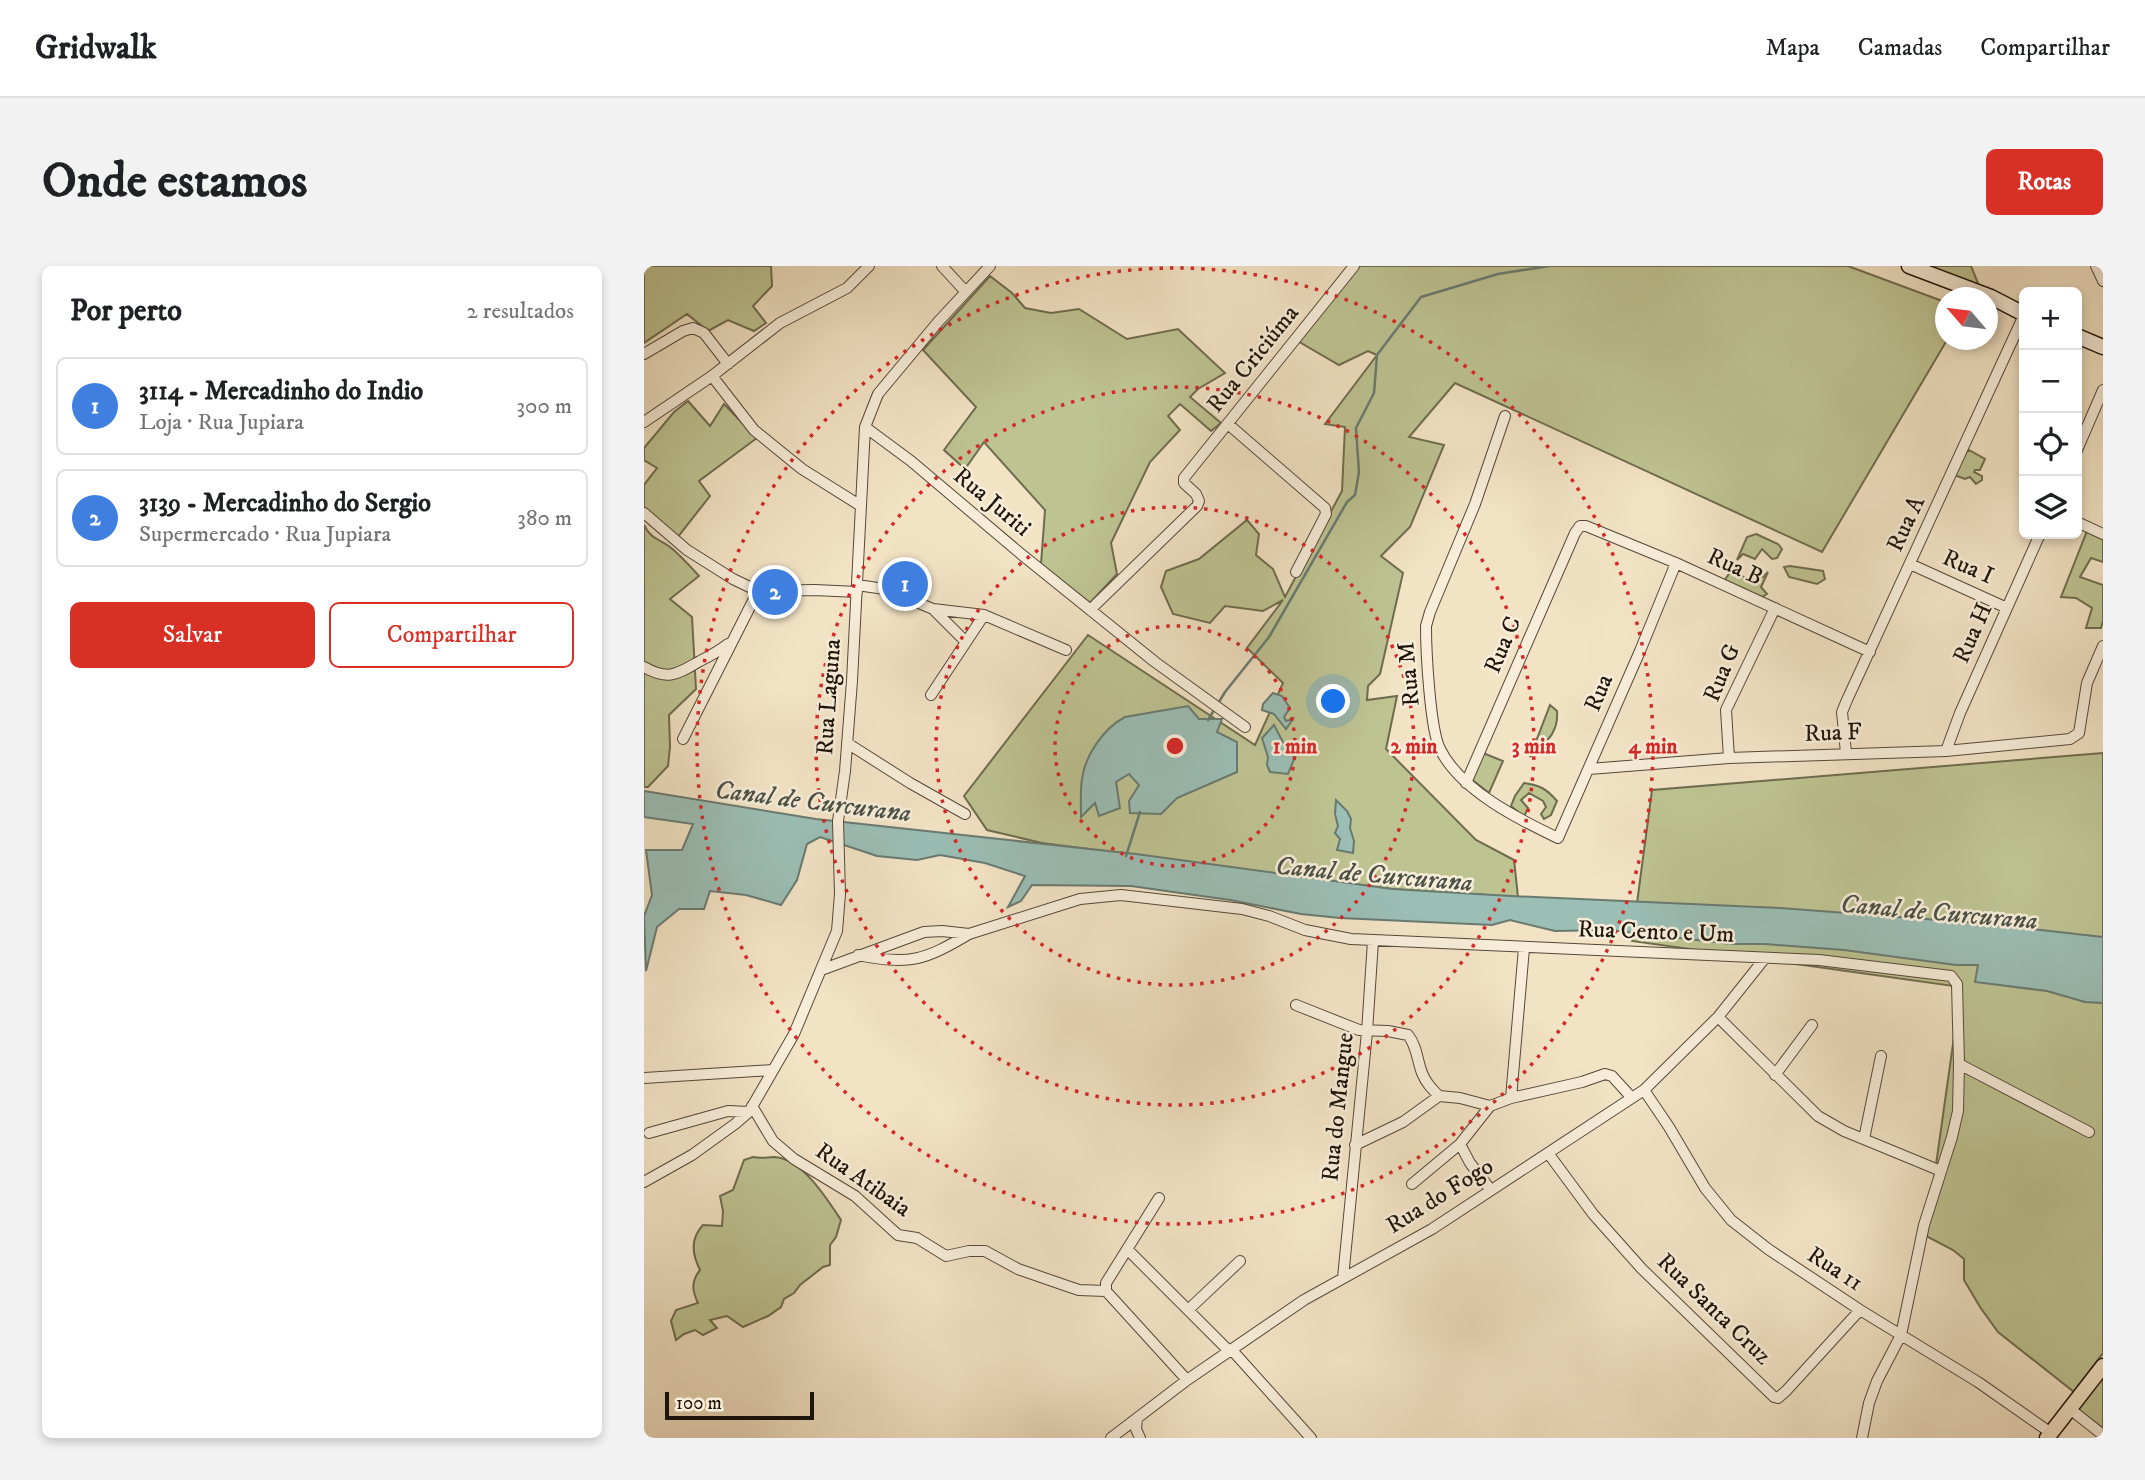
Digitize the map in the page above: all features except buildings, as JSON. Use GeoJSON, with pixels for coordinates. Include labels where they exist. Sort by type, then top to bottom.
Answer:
{"type":"FeatureCollection","features":[{"type":"Feature","properties":{"kind":"main road"},"geometry":{"type":"LineString","coordinates":[[1909,266],[1992,297],[2019,311]]}},
{"type":"Feature","properties":{"kind":"main road"},"geometry":{"type":"LineString","coordinates":[[2082,338],[2103,347]]}},
{"type":"Feature","properties":{"kind":"main road"},"geometry":{"type":"LineString","coordinates":[[2049,1436],[2103,1366]]}},
{"type":"Feature","properties":{"kind":"street"},"geometry":{"type":"LineString","coordinates":[[942,266],[965,291]]}},
{"type":"Feature","properties":{"kind":"street","name":"Rua Laguna"},"geometry":{"type":"LineString","coordinates":[[644,1182],[692,1155],[735,1124],[750,1109],[794,1034],[836,931],[840,894],[837,846],[839,805],[848,743],[865,427],[878,394],[965,291],[990,266]]}},
{"type":"Feature","properties":{"kind":"street","name":"Rua Criciúma"},"geometry":{"type":"LineString","coordinates":[[1090,610],[1198,506],[1196,494],[1186,485],[1184,478],[1354,266]]}},
{"type":"Feature","properties":{"kind":"street"},"geometry":{"type":"LineString","coordinates":[[2096,266],[2103,281]]}},
{"type":"Feature","properties":{"kind":"street"},"geometry":{"type":"LineString","coordinates":[[644,422],[712,376],[780,323],[847,288],[867,267]]}},
{"type":"Feature","properties":{"kind":"street","name":"Rua A"},"geometry":{"type":"LineString","coordinates":[[1846,754],[1842,712],[2019,325]]}},
{"type":"Feature","properties":{"kind":"street"},"geometry":{"type":"LineString","coordinates":[[644,354],[693,328],[704,333],[727,364]]}},
{"type":"Feature","properties":{"kind":"street"},"geometry":{"type":"LineString","coordinates":[[712,376],[754,430],[802,469],[861,506]]}},
{"type":"Feature","properties":{"kind":"street"},"geometry":{"type":"LineString","coordinates":[[2082,438],[2103,390]]}},
{"type":"Feature","properties":{"kind":"street","name":"Rua M"},"geometry":{"type":"LineString","coordinates":[[1505,416],[1475,503],[1426,626],[1434,726],[1439,747],[1466,783],[1529,825],[1558,838]]}},
{"type":"Feature","properties":{"kind":"street"},"geometry":{"type":"LineString","coordinates":[[1228,424],[1325,508],[1326,514],[1296,572]]}},
{"type":"Feature","properties":{"kind":"street","name":"Rua Juriti"},"geometry":{"type":"LineString","coordinates":[[865,427],[911,461],[1155,662],[1245,727]]}},
{"type":"Feature","properties":{"kind":"street"},"geometry":{"type":"LineString","coordinates":[[644,513],[687,550],[733,579],[758,591],[885,589],[933,609],[984,615],[1066,650]]}},
{"type":"Feature","properties":{"kind":"street"},"geometry":{"type":"LineString","coordinates":[[2082,524],[2103,534]]}},
{"type":"Feature","properties":{"kind":"street","name":"Rua C"},"geometry":{"type":"LineString","coordinates":[[1466,783],[1580,526]]}},
{"type":"Feature","properties":{"kind":"street","name":"Rua B"},"geometry":{"type":"LineString","coordinates":[[1580,526],[1586,526],[1676,563],[1870,652]]}},
{"type":"Feature","properties":{"kind":"street","name":"Rua H"},"geometry":{"type":"LineString","coordinates":[[1946,751],[1960,713],[2038,539]]}},
{"type":"Feature","properties":{"kind":"street","name":"Rua"},"geometry":{"type":"LineString","coordinates":[[1558,838],[1676,563]]}},
{"type":"Feature","properties":{"kind":"street","name":"Rua I"},"geometry":{"type":"LineString","coordinates":[[1910,564],[2007,608]]}},
{"type":"Feature","properties":{"kind":"street"},"geometry":{"type":"LineString","coordinates":[[683,739],[758,591]]}},
{"type":"Feature","properties":{"kind":"street","name":"Rua G"},"geometry":{"type":"LineString","coordinates":[[1729,758],[1726,710],[1775,608]]}},
{"type":"Feature","properties":{"kind":"street"},"geometry":{"type":"LineString","coordinates":[[933,609],[966,642]]}},
{"type":"Feature","properties":{"kind":"street"},"geometry":{"type":"LineString","coordinates":[[931,695],[984,615]]}},
{"type":"Feature","properties":{"kind":"street"},"geometry":{"type":"LineString","coordinates":[[644,667],[653,672],[674,676],[720,650],[739,629]]}},
{"type":"Feature","properties":{"kind":"street","name":"Rua F"},"geometry":{"type":"LineString","coordinates":[[1589,769],[1729,758],[1946,751],[2070,739],[2077,736],[2087,683],[2103,646]]}},
{"type":"Feature","properties":{"kind":"street"},"geometry":{"type":"LineString","coordinates":[[848,743],[965,814]]}},
{"type":"Feature","properties":{"kind":"street","name":"Rua Cento e Um"},"geometry":{"type":"LineString","coordinates":[[969,934],[1080,899],[1121,895],[1242,909],[1304,930],[1351,939],[1832,962],[1951,976],[1956,981],[1959,1064]]}},
{"type":"Feature","properties":{"kind":"street"},"geometry":{"type":"LineString","coordinates":[[821,970],[924,932],[969,934]]}},
{"type":"Feature","properties":{"kind":"street"},"geometry":{"type":"LineString","coordinates":[[858,955],[889,961],[912,960],[936,953],[969,934]]}},
{"type":"Feature","properties":{"kind":"street","name":"Rua do Mangue"},"geometry":{"type":"LineString","coordinates":[[1343,1278],[1373,941]]}},
{"type":"Feature","properties":{"kind":"street"},"geometry":{"type":"LineString","coordinates":[[1511,1098],[1524,948]]}},
{"type":"Feature","properties":{"kind":"street","name":"Rua do Fogo"},"geometry":{"type":"LineString","coordinates":[[1111,1438],[1186,1380],[1304,1300],[1432,1229],[1644,1090],[1717,1017],[1765,958]]}},
{"type":"Feature","properties":{"kind":"street"},"geometry":{"type":"LineString","coordinates":[[1296,1005],[1367,1032],[1388,1031],[1408,1035],[1422,1073],[1429,1086],[1440,1096],[1490,1106]]}},
{"type":"Feature","properties":{"kind":"street"},"geometry":{"type":"LineString","coordinates":[[1717,1017],[1818,1116],[1844,1131],[1941,1171]]}},
{"type":"Feature","properties":{"kind":"street"},"geometry":{"type":"LineString","coordinates":[[1775,1075],[1812,1024]]}},
{"type":"Feature","properties":{"kind":"street"},"geometry":{"type":"LineString","coordinates":[[1864,1139],[1881,1056]]}},
{"type":"Feature","properties":{"kind":"street"},"geometry":{"type":"LineString","coordinates":[[1862,1438],[1869,1403],[1877,1381],[1901,1335],[1924,1225],[1958,1111],[1959,1064],[2090,1132]]}},
{"type":"Feature","properties":{"kind":"street"},"geometry":{"type":"LineString","coordinates":[[644,1078],[773,1070]]}},
{"type":"Feature","properties":{"kind":"street"},"geometry":{"type":"LineString","coordinates":[[1412,1184],[1460,1144],[1490,1106],[1605,1074],[1612,1076],[1632,1098]]}},
{"type":"Feature","properties":{"kind":"street","name":"Rua 11"},"geometry":{"type":"LineString","coordinates":[[1644,1090],[1704,1188],[1731,1220],[1768,1249],[1860,1310],[1978,1382],[2049,1436]]}},
{"type":"Feature","properties":{"kind":"street"},"geometry":{"type":"LineString","coordinates":[[1355,1145],[1403,1122],[1440,1096]]}},
{"type":"Feature","properties":{"kind":"street"},"geometry":{"type":"LineString","coordinates":[[649,1133],[728,1111],[750,1109]]}},
{"type":"Feature","properties":{"kind":"street","name":"Rua Atibaia"},"geometry":{"type":"LineString","coordinates":[[750,1109],[781,1148],[855,1196],[898,1235],[917,1238],[946,1256],[985,1251],[1018,1269],[1066,1286],[1079,1290],[1106,1291]]}},
{"type":"Feature","properties":{"kind":"street"},"geometry":{"type":"LineString","coordinates":[[1460,1144],[1470,1163],[1490,1189]]}},
{"type":"Feature","properties":{"kind":"street","name":"Rua Santa Cruz"},"geometry":{"type":"LineString","coordinates":[[1548,1153],[1593,1214],[1642,1269],[1774,1397],[1777,1398],[1786,1391],[1860,1310]]}},
{"type":"Feature","properties":{"kind":"street"},"geometry":{"type":"LineString","coordinates":[[1159,1198],[1106,1283],[1106,1291],[1186,1380]]}},
{"type":"Feature","properties":{"kind":"street"},"geometry":{"type":"LineString","coordinates":[[1126,1248],[1230,1350],[1311,1438]]}},
{"type":"Feature","properties":{"kind":"street"},"geometry":{"type":"LineString","coordinates":[[1188,1311],[1240,1261]]}},
{"type":"Feature","properties":{"kind":"street"},"geometry":{"type":"LineString","coordinates":[[2070,1409],[2103,1435]]}},
{"type":"Feature","properties":{"kind":"street"},"geometry":{"type":"LineString","coordinates":[[1136,1418],[1136,1429],[1140,1438]]}},
{"type":"Feature","properties":{"kind":"green space"},"geometry":{"type":"Polygon","coordinates":[[[644,266],[771,266],[772,286],[753,306],[766,323],[754,331],[728,320],[708,331],[687,314],[644,343],[644,266]]]}},
{"type":"Feature","properties":{"kind":"green space"},"geometry":{"type":"Polygon","coordinates":[[[1357,266],[1848,266],[1935,298],[1935,350],[1941,350],[1822,552],[1455,383],[1409,437],[1444,445],[1410,527],[1381,556],[1403,573],[1380,674],[1368,686],[1367,700],[1397,696],[1386,749],[1476,840],[1514,860],[1518,897],[1392,889],[1042,843],[987,830],[964,796],[1088,635],[1255,745],[1283,683],[1247,648],[1283,600],[1263,611],[1225,606],[1210,623],[1173,614],[1161,587],[1166,571],[1199,559],[1247,520],[1259,534],[1256,555],[1273,569],[1285,597],[1342,491],[1345,427],[1325,424],[1377,355],[1368,351],[1339,365],[1296,340],[1357,266]]]}},
{"type":"Feature","properties":{"kind":"green space"},"geometry":{"type":"Polygon","coordinates":[[[1920,266],[1971,266],[1980,287],[1920,266]]]}},
{"type":"Feature","properties":{"kind":"green space"},"geometry":{"type":"Polygon","coordinates":[[[990,276],[1012,293],[1025,308],[1051,313],[1079,309],[1127,339],[1178,329],[1225,373],[1190,397],[1221,423],[1211,431],[1180,404],[1168,416],[1180,430],[1150,462],[1111,543],[1117,574],[1090,603],[1041,564],[1045,510],[984,442],[965,469],[944,450],[976,407],[923,350],[990,276]]]}},
{"type":"Feature","properties":{"kind":"green space"},"geometry":{"type":"Polygon","coordinates":[[[688,401],[710,426],[724,404],[757,438],[699,481],[710,496],[677,538],[644,507],[644,485],[657,468],[644,460],[644,448],[674,412],[688,401]]]}},
{"type":"Feature","properties":{"kind":"green space"},"geometry":{"type":"Polygon","coordinates":[[[1969,450],[1985,459],[1980,470],[1974,472],[1982,476],[1982,480],[1976,484],[1970,477],[1965,479],[1954,475],[1962,456],[1969,450]]]}},
{"type":"Feature","properties":{"kind":"green space"},"geometry":{"type":"Polygon","coordinates":[[[644,525],[699,576],[670,599],[692,617],[696,689],[669,715],[668,766],[648,787],[644,787],[644,525]]]}},
{"type":"Feature","properties":{"kind":"green space"},"geometry":{"type":"Polygon","coordinates":[[[2087,531],[2103,538],[2103,562],[2091,558],[2080,577],[2103,585],[2101,628],[2086,628],[2092,608],[2076,598],[2061,597],[2087,531]]]}},
{"type":"Feature","properties":{"kind":"green space"},"geometry":{"type":"Polygon","coordinates":[[[1756,534],[1778,544],[1782,549],[1777,558],[1772,559],[1762,549],[1755,559],[1743,554],[1737,560],[1747,537],[1756,534]]]}},
{"type":"Feature","properties":{"kind":"green space"},"geometry":{"type":"Polygon","coordinates":[[[1784,567],[1823,571],[1825,579],[1817,584],[1789,577],[1784,567]]]}},
{"type":"Feature","properties":{"kind":"green space"},"geometry":{"type":"Polygon","coordinates":[[[1731,571],[1739,571],[1740,575],[1753,582],[1759,575],[1763,577],[1768,572],[1761,587],[1767,594],[1760,598],[1724,581],[1731,571]]]}},
{"type":"Feature","properties":{"kind":"green space"},"geometry":{"type":"Polygon","coordinates":[[[1550,705],[1557,711],[1554,731],[1530,757],[1550,705]]]}},
{"type":"Feature","properties":{"kind":"green space"},"geometry":{"type":"Polygon","coordinates":[[[1478,751],[1503,761],[1489,793],[1466,775],[1478,751]]]}},
{"type":"Feature","properties":{"kind":"green space"},"geometry":{"type":"Polygon","coordinates":[[[2103,753],[2103,1353],[2074,1392],[1998,1332],[1964,1280],[1964,1259],[1926,1236],[1961,987],[1632,941],[1652,790],[2103,753]]]}},
{"type":"Feature","properties":{"kind":"green space"},"geometry":{"type":"Polygon","coordinates":[[[1524,783],[1542,788],[1557,801],[1551,815],[1544,819],[1541,814],[1546,807],[1543,801],[1529,793],[1521,800],[1528,808],[1524,817],[1511,806],[1524,783]]]}},
{"type":"Feature","properties":{"kind":"green space"},"geometry":{"type":"Polygon","coordinates":[[[774,1157],[794,1164],[813,1181],[829,1201],[841,1220],[836,1237],[830,1245],[830,1265],[823,1267],[800,1285],[784,1299],[781,1307],[768,1316],[743,1327],[727,1316],[710,1320],[717,1328],[703,1335],[695,1330],[676,1340],[671,1321],[676,1310],[698,1303],[693,1286],[700,1270],[694,1252],[696,1236],[703,1225],[722,1226],[720,1196],[733,1190],[744,1160],[774,1157]]]}},
{"type":"Feature","properties":{"kind":"green space"},"geometry":{"type":"Polygon","coordinates":[[[2103,1377],[2103,1430],[2078,1409],[2103,1377]]]}},
{"type":"Feature","properties":{"kind":"water"},"geometry":{"type":"Polygon","coordinates":[[[1273,693],[1282,696],[1290,708],[1284,717],[1286,721],[1293,719],[1286,729],[1274,714],[1262,710],[1263,704],[1273,693]]]}},
{"type":"Feature","properties":{"kind":"water"},"geometry":{"type":"Polygon","coordinates":[[[1188,706],[1199,719],[1222,719],[1217,732],[1237,742],[1237,772],[1177,798],[1161,814],[1130,813],[1129,801],[1139,785],[1129,774],[1116,782],[1120,808],[1099,816],[1095,803],[1081,817],[1084,770],[1091,752],[1103,735],[1125,717],[1188,706]]]}},
{"type":"Feature","properties":{"kind":"water"},"geometry":{"type":"Polygon","coordinates":[[[1274,725],[1285,746],[1295,757],[1288,774],[1270,772],[1267,765],[1268,757],[1262,738],[1274,725]]]}},
{"type":"Feature","properties":{"kind":"water"},"geometry":{"type":"Polygon","coordinates":[[[644,791],[816,819],[1136,854],[1392,889],[1780,908],[1979,923],[2103,937],[2103,1003],[2085,1002],[2047,991],[1975,982],[1978,965],[1956,965],[1844,950],[1732,944],[1609,930],[1555,931],[1510,920],[1492,925],[1340,918],[1131,886],[1032,885],[1021,901],[1008,907],[1025,876],[985,863],[940,855],[917,860],[877,856],[820,837],[807,844],[797,880],[781,905],[746,895],[710,891],[704,909],[679,909],[657,927],[646,971],[644,916],[652,895],[646,850],[682,850],[693,824],[644,817],[644,791]]]}},
{"type":"Feature","properties":{"kind":"water"},"geometry":{"type":"Polygon","coordinates":[[[1336,800],[1351,819],[1353,853],[1337,850],[1340,839],[1335,833],[1338,826],[1336,800]]]}},
{"type":"Feature","properties":{"kind":"waterway"},"geometry":{"type":"LineString","coordinates":[[1208,720],[1225,692],[1269,637],[1347,502],[1355,495],[1359,472],[1356,428],[1374,393],[1377,355],[1421,297],[1498,274],[1549,266]]}},
{"type":"Feature","properties":{"kind":"waterway"},"geometry":{"type":"LineString","coordinates":[[1126,856],[1140,812]]}},
{"type":"Feature","properties":{"kind":"place","name":"3114 - Mercadinho do Indio"},"geometry":{"type":"Point","coordinates":[905,584]}},
{"type":"Feature","properties":{"kind":"place","name":"3139 - Mercadinho do Sergio"},"geometry":{"type":"Point","coordinates":[775,592]}},
{"type":"Feature","properties":{"kind":"water label","name":"Canal de Curcurana"},"geometry":{"type":"Point","coordinates":[813,802]}},
{"type":"Feature","properties":{"kind":"water label","name":"Canal de Curcurana"},"geometry":{"type":"Point","coordinates":[1374,875]}},
{"type":"Feature","properties":{"kind":"water label","name":"Canal de Curcurana"},"geometry":{"type":"Point","coordinates":[1939,913]}}]}
